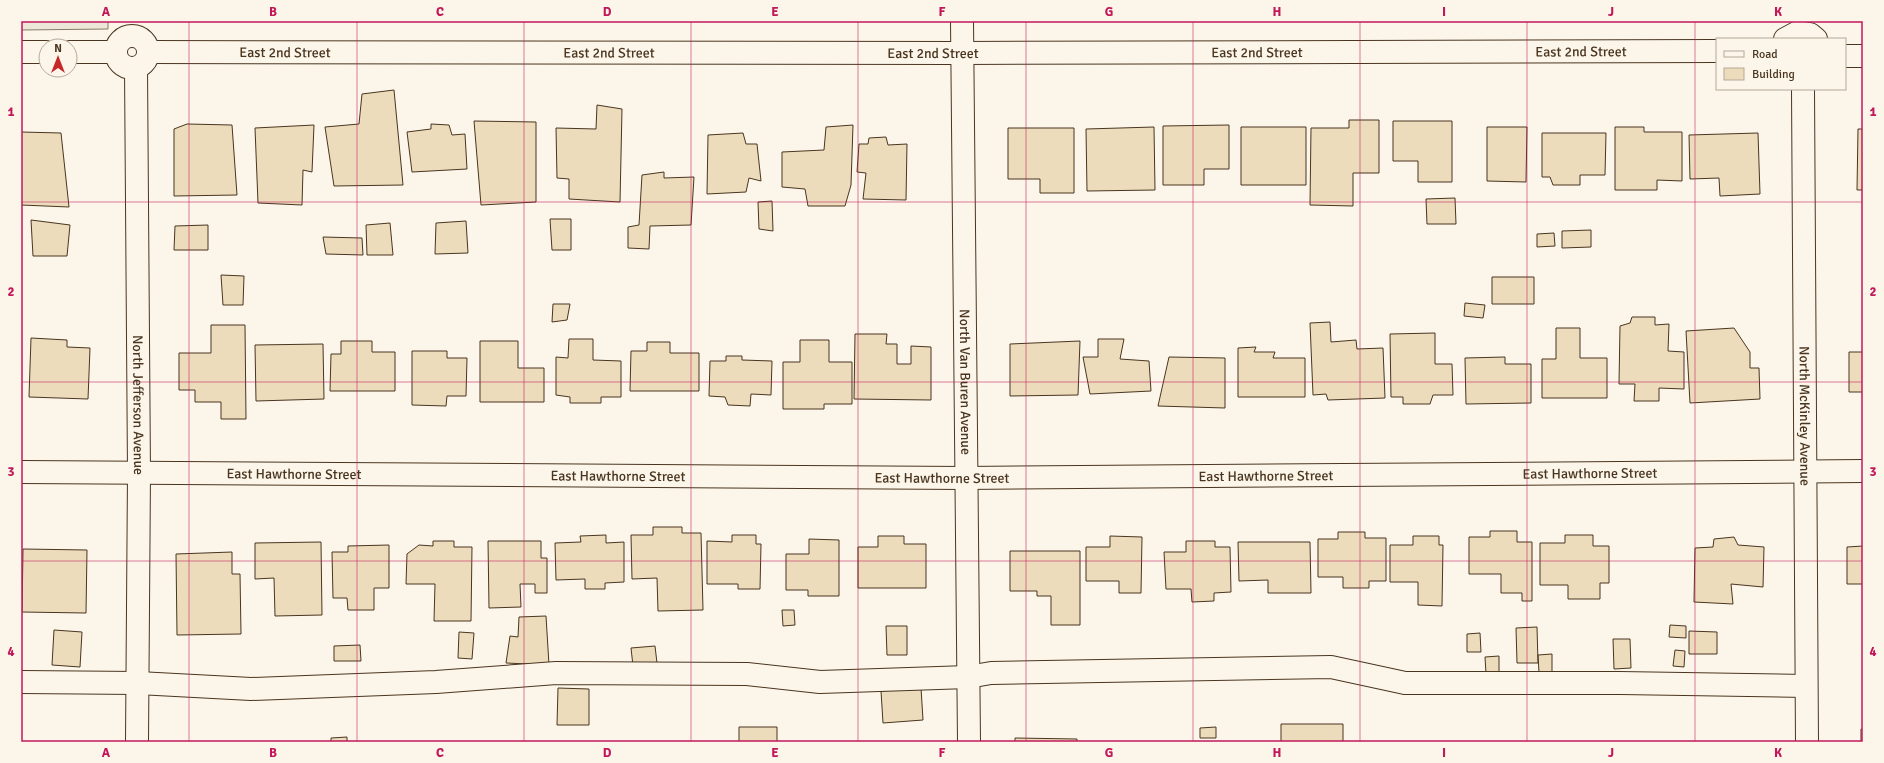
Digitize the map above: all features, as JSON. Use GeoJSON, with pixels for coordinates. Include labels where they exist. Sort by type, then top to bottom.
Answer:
{"type":"FeatureCollection","features":[{"type":"Feature","properties":{"kind":"street","name":"North Van Buren Avenue"},"geometry":{"type":"LineString","coordinates":[[962,21],[965,478],[969,742]]}},
{"type":"Feature","properties":{"kind":"street","name":"East 2nd Street"},"geometry":{"type":"LineString","coordinates":[[139,44],[962,53],[1716,51]]}},
{"type":"Feature","properties":{"kind":"street"},"geometry":{"type":"LineString","coordinates":[[78,52],[116,52],[118,60],[121,64],[131,69],[139,44]]}},
{"type":"Feature","properties":{"kind":"street","name":"North Jefferson Avenue"},"geometry":{"type":"LineString","coordinates":[[137,742],[139,473],[139,44]]}},
{"type":"Feature","properties":{"kind":"street"},"geometry":{"type":"LineString","coordinates":[[21,52],[38,52]]}},
{"type":"Feature","properties":{"kind":"street"},"geometry":{"type":"LineString","coordinates":[[1846,56],[1863,56]]}},
{"type":"Feature","properties":{"kind":"street","name":"North McKinley Avenue"},"geometry":{"type":"LineString","coordinates":[[1803,90],[1807,742]]}},
{"type":"Feature","properties":{"kind":"street","name":"East Hawthorne Street"},"geometry":{"type":"LineString","coordinates":[[21,472],[965,478],[1863,471]]}},
{"type":"Feature","properties":{"kind":"street"},"geometry":{"type":"LineString","coordinates":[[21,682],[138,683],[252,689],[436,682],[556,673],[747,674],[820,682],[968,677],[991,673],[1331,667],[1405,683],[1620,683],[1806,686]]}},
{"type":"Feature","properties":{"kind":"shaded area"},"geometry":{"type":"Polygon","coordinates":[[[21,21],[108,21],[108,29],[21,30],[21,21]]]}},
{"type":"Feature","properties":{"kind":"building"},"geometry":{"type":"Polygon","coordinates":[[[394,90],[403,185],[334,186],[325,127],[359,124],[362,94],[394,90]]]}},
{"type":"Feature","properties":{"kind":"building"},"geometry":{"type":"Polygon","coordinates":[[[597,105],[622,109],[620,202],[569,199],[569,179],[557,178],[556,128],[596,129],[597,105]]]}},
{"type":"Feature","properties":{"kind":"building"},"geometry":{"type":"Polygon","coordinates":[[[1349,120],[1379,120],[1379,173],[1353,173],[1353,206],[1310,205],[1311,128],[1349,128],[1349,120]]]}},
{"type":"Feature","properties":{"kind":"building"},"geometry":{"type":"Polygon","coordinates":[[[474,121],[536,122],[536,202],[481,205],[474,121]]]}},
{"type":"Feature","properties":{"kind":"building"},"geometry":{"type":"Polygon","coordinates":[[[1393,121],[1452,121],[1452,182],[1418,182],[1418,161],[1393,161],[1393,121]]]}},
{"type":"Feature","properties":{"kind":"building"},"geometry":{"type":"Polygon","coordinates":[[[187,124],[232,125],[237,195],[174,196],[174,129],[187,124]]]}},
{"type":"Feature","properties":{"kind":"building"},"geometry":{"type":"Polygon","coordinates":[[[431,124],[449,125],[452,135],[465,134],[467,169],[412,172],[407,132],[431,129],[431,124]]]}},
{"type":"Feature","properties":{"kind":"building"},"geometry":{"type":"Polygon","coordinates":[[[314,125],[312,172],[303,170],[302,205],[258,203],[255,128],[314,125]]]}},
{"type":"Feature","properties":{"kind":"building"},"geometry":{"type":"Polygon","coordinates":[[[853,125],[851,185],[845,206],[808,206],[805,189],[782,187],[782,152],[824,150],[826,127],[853,125]]]}},
{"type":"Feature","properties":{"kind":"building"},"geometry":{"type":"Polygon","coordinates":[[[1229,125],[1229,169],[1204,169],[1204,185],[1163,185],[1163,126],[1229,125]]]}},
{"type":"Feature","properties":{"kind":"building"},"geometry":{"type":"Polygon","coordinates":[[[1154,127],[1155,190],[1087,191],[1086,129],[1154,127]]]}},
{"type":"Feature","properties":{"kind":"building"},"geometry":{"type":"Polygon","coordinates":[[[1241,127],[1306,127],[1306,185],[1241,185],[1241,127]]]}},
{"type":"Feature","properties":{"kind":"building"},"geometry":{"type":"Polygon","coordinates":[[[1487,127],[1527,127],[1526,182],[1487,181],[1487,127]]]}},
{"type":"Feature","properties":{"kind":"building"},"geometry":{"type":"Polygon","coordinates":[[[1615,127],[1644,127],[1644,132],[1682,132],[1682,181],[1657,180],[1657,190],[1615,190],[1615,127]]]}},
{"type":"Feature","properties":{"kind":"building"},"geometry":{"type":"Polygon","coordinates":[[[1008,128],[1074,128],[1074,193],[1040,193],[1040,179],[1008,179],[1008,128]]]}},
{"type":"Feature","properties":{"kind":"building"},"geometry":{"type":"Polygon","coordinates":[[[1858,129],[1863,129],[1863,190],[1857,190],[1858,129]]]}},
{"type":"Feature","properties":{"kind":"building"},"geometry":{"type":"Polygon","coordinates":[[[21,132],[61,133],[69,207],[21,205],[21,132]]]}},
{"type":"Feature","properties":{"kind":"building"},"geometry":{"type":"Polygon","coordinates":[[[743,133],[746,144],[757,144],[761,181],[749,178],[746,192],[707,194],[708,135],[743,133]]]}},
{"type":"Feature","properties":{"kind":"building"},"geometry":{"type":"Polygon","coordinates":[[[1542,133],[1606,133],[1605,175],[1580,175],[1580,185],[1553,185],[1550,177],[1542,177],[1542,133]]]}},
{"type":"Feature","properties":{"kind":"building"},"geometry":{"type":"Polygon","coordinates":[[[1758,133],[1760,194],[1720,196],[1719,178],[1690,179],[1689,135],[1758,133]]]}},
{"type":"Feature","properties":{"kind":"building"},"geometry":{"type":"Polygon","coordinates":[[[886,137],[888,145],[907,144],[906,200],[863,199],[866,173],[857,172],[859,144],[868,144],[869,138],[886,137]]]}},
{"type":"Feature","properties":{"kind":"building"},"geometry":{"type":"Polygon","coordinates":[[[664,172],[664,178],[694,177],[691,225],[650,226],[649,249],[628,248],[628,227],[639,225],[642,175],[664,172]]]}},
{"type":"Feature","properties":{"kind":"building"},"geometry":{"type":"Polygon","coordinates":[[[1455,198],[1456,224],[1427,224],[1426,199],[1455,198]]]}},
{"type":"Feature","properties":{"kind":"building"},"geometry":{"type":"Polygon","coordinates":[[[772,201],[773,231],[759,229],[758,202],[772,201]]]}},
{"type":"Feature","properties":{"kind":"building"},"geometry":{"type":"Polygon","coordinates":[[[550,219],[571,219],[571,250],[552,250],[550,219]]]}},
{"type":"Feature","properties":{"kind":"building"},"geometry":{"type":"Polygon","coordinates":[[[31,220],[70,225],[67,256],[33,256],[31,220]]]}},
{"type":"Feature","properties":{"kind":"building"},"geometry":{"type":"Polygon","coordinates":[[[466,221],[468,253],[435,254],[436,223],[466,221]]]}},
{"type":"Feature","properties":{"kind":"building"},"geometry":{"type":"Polygon","coordinates":[[[390,223],[393,255],[367,255],[366,225],[390,223]]]}},
{"type":"Feature","properties":{"kind":"building"},"geometry":{"type":"Polygon","coordinates":[[[208,225],[208,250],[174,250],[175,226],[208,225]]]}},
{"type":"Feature","properties":{"kind":"building"},"geometry":{"type":"Polygon","coordinates":[[[1591,230],[1591,247],[1562,248],[1562,231],[1591,230]]]}},
{"type":"Feature","properties":{"kind":"building"},"geometry":{"type":"Polygon","coordinates":[[[1554,233],[1555,246],[1537,247],[1537,234],[1554,233]]]}},
{"type":"Feature","properties":{"kind":"building"},"geometry":{"type":"Polygon","coordinates":[[[323,237],[362,238],[363,255],[326,254],[323,237]]]}},
{"type":"Feature","properties":{"kind":"building"},"geometry":{"type":"Polygon","coordinates":[[[221,275],[244,276],[243,305],[223,305],[221,275]]]}},
{"type":"Feature","properties":{"kind":"building"},"geometry":{"type":"Polygon","coordinates":[[[1492,277],[1534,277],[1534,304],[1492,304],[1492,277]]]}},
{"type":"Feature","properties":{"kind":"building"},"geometry":{"type":"Polygon","coordinates":[[[1465,303],[1485,305],[1483,318],[1464,316],[1465,303]]]}},
{"type":"Feature","properties":{"kind":"building"},"geometry":{"type":"Polygon","coordinates":[[[553,304],[570,304],[567,320],[552,322],[553,304]]]}},
{"type":"Feature","properties":{"kind":"building"},"geometry":{"type":"Polygon","coordinates":[[[1632,317],[1655,317],[1655,325],[1669,324],[1668,351],[1684,352],[1684,389],[1659,388],[1659,401],[1634,401],[1635,384],[1619,384],[1620,326],[1630,323],[1632,317]]]}},
{"type":"Feature","properties":{"kind":"building"},"geometry":{"type":"Polygon","coordinates":[[[1330,322],[1331,342],[1356,340],[1357,349],[1383,348],[1385,398],[1328,400],[1326,394],[1313,395],[1310,323],[1330,322]]]}},
{"type":"Feature","properties":{"kind":"building"},"geometry":{"type":"Polygon","coordinates":[[[211,325],[245,325],[246,419],[221,419],[221,402],[195,402],[195,390],[179,390],[179,353],[211,353],[211,325]]]}},
{"type":"Feature","properties":{"kind":"building"},"geometry":{"type":"Polygon","coordinates":[[[1556,328],[1580,328],[1580,358],[1607,358],[1607,398],[1542,398],[1542,359],[1556,359],[1556,328]]]}},
{"type":"Feature","properties":{"kind":"building"},"geometry":{"type":"Polygon","coordinates":[[[1734,328],[1750,352],[1750,368],[1759,368],[1760,399],[1690,403],[1686,331],[1734,328]]]}},
{"type":"Feature","properties":{"kind":"building"},"geometry":{"type":"Polygon","coordinates":[[[1435,333],[1435,364],[1452,364],[1453,395],[1433,395],[1430,404],[1403,404],[1403,397],[1391,397],[1390,334],[1435,333]]]}},
{"type":"Feature","properties":{"kind":"building"},"geometry":{"type":"Polygon","coordinates":[[[855,334],[887,334],[886,344],[897,344],[897,364],[911,364],[911,346],[931,347],[931,400],[854,399],[855,334]]]}},
{"type":"Feature","properties":{"kind":"building"},"geometry":{"type":"Polygon","coordinates":[[[31,338],[67,340],[67,347],[90,348],[88,399],[29,397],[31,338]]]}},
{"type":"Feature","properties":{"kind":"building"},"geometry":{"type":"Polygon","coordinates":[[[569,339],[593,339],[593,360],[621,361],[621,397],[601,397],[601,403],[570,403],[570,397],[556,395],[556,357],[568,358],[569,339]]]}},
{"type":"Feature","properties":{"kind":"building"},"geometry":{"type":"Polygon","coordinates":[[[1098,339],[1124,339],[1120,359],[1149,361],[1151,391],[1090,394],[1083,357],[1098,357],[1098,339]]]}},
{"type":"Feature","properties":{"kind":"building"},"geometry":{"type":"Polygon","coordinates":[[[800,340],[829,340],[829,362],[852,362],[852,404],[824,404],[824,409],[783,409],[783,362],[800,362],[800,340]]]}},
{"type":"Feature","properties":{"kind":"building"},"geometry":{"type":"Polygon","coordinates":[[[341,341],[372,341],[372,352],[395,352],[395,391],[330,391],[331,354],[341,354],[341,341]]]}},
{"type":"Feature","properties":{"kind":"building"},"geometry":{"type":"Polygon","coordinates":[[[480,341],[518,341],[518,368],[544,368],[544,402],[480,402],[480,341]]]}},
{"type":"Feature","properties":{"kind":"building"},"geometry":{"type":"Polygon","coordinates":[[[1080,341],[1078,395],[1010,396],[1010,344],[1080,341]]]}},
{"type":"Feature","properties":{"kind":"building"},"geometry":{"type":"Polygon","coordinates":[[[647,342],[670,342],[670,353],[699,353],[699,391],[630,391],[631,351],[647,351],[647,342]]]}},
{"type":"Feature","properties":{"kind":"building"},"geometry":{"type":"Polygon","coordinates":[[[323,344],[324,399],[256,401],[255,345],[323,344]]]}},
{"type":"Feature","properties":{"kind":"building"},"geometry":{"type":"Polygon","coordinates":[[[1256,347],[1254,352],[1275,352],[1273,358],[1305,358],[1305,397],[1238,397],[1238,348],[1256,347]]]}},
{"type":"Feature","properties":{"kind":"building"},"geometry":{"type":"Polygon","coordinates":[[[412,351],[447,351],[447,358],[467,358],[466,396],[447,396],[446,406],[412,405],[412,351]]]}},
{"type":"Feature","properties":{"kind":"building"},"geometry":{"type":"Polygon","coordinates":[[[1849,352],[1863,352],[1863,392],[1849,392],[1849,352]]]}},
{"type":"Feature","properties":{"kind":"building"},"geometry":{"type":"Polygon","coordinates":[[[726,356],[742,356],[742,360],[772,361],[771,395],[751,394],[750,406],[728,405],[725,397],[709,396],[710,361],[726,361],[726,356]]]}},
{"type":"Feature","properties":{"kind":"building"},"geometry":{"type":"Polygon","coordinates":[[[1169,357],[1225,358],[1225,408],[1158,406],[1169,357]]]}},
{"type":"Feature","properties":{"kind":"building"},"geometry":{"type":"Polygon","coordinates":[[[1505,357],[1505,364],[1531,364],[1531,403],[1466,404],[1465,358],[1505,357]]]}},
{"type":"Feature","properties":{"kind":"building"},"geometry":{"type":"Polygon","coordinates":[[[653,527],[682,527],[682,533],[701,533],[703,610],[658,611],[657,578],[632,579],[631,535],[653,535],[653,527]]]}},
{"type":"Feature","properties":{"kind":"building"},"geometry":{"type":"Polygon","coordinates":[[[1490,531],[1517,531],[1517,542],[1532,542],[1532,601],[1522,601],[1522,593],[1501,593],[1501,574],[1469,574],[1469,537],[1490,537],[1490,531]]]}},
{"type":"Feature","properties":{"kind":"building"},"geometry":{"type":"Polygon","coordinates":[[[1338,532],[1365,532],[1365,538],[1386,538],[1386,581],[1369,581],[1369,588],[1343,588],[1343,577],[1318,577],[1318,539],[1338,539],[1338,532]]]}},
{"type":"Feature","properties":{"kind":"building"},"geometry":{"type":"Polygon","coordinates":[[[606,535],[606,543],[624,542],[624,582],[605,583],[605,589],[585,589],[585,579],[556,580],[555,543],[581,542],[580,536],[606,535]]]}},
{"type":"Feature","properties":{"kind":"building"},"geometry":{"type":"Polygon","coordinates":[[[732,535],[756,535],[756,544],[761,544],[760,589],[738,589],[738,584],[707,584],[707,541],[732,542],[732,535]]]}},
{"type":"Feature","properties":{"kind":"building"},"geometry":{"type":"Polygon","coordinates":[[[1565,535],[1593,535],[1593,546],[1609,546],[1609,583],[1600,583],[1600,599],[1568,599],[1568,585],[1540,585],[1540,543],[1565,543],[1565,535]]]}},
{"type":"Feature","properties":{"kind":"building"},"geometry":{"type":"Polygon","coordinates":[[[878,536],[904,536],[904,544],[926,544],[926,588],[858,588],[858,547],[878,547],[878,536]]]}},
{"type":"Feature","properties":{"kind":"building"},"geometry":{"type":"Polygon","coordinates":[[[1110,536],[1142,537],[1141,593],[1119,593],[1119,581],[1086,581],[1086,547],[1110,547],[1110,536]]]}},
{"type":"Feature","properties":{"kind":"building"},"geometry":{"type":"Polygon","coordinates":[[[1413,536],[1439,536],[1439,545],[1443,545],[1442,606],[1418,605],[1418,582],[1390,582],[1390,545],[1413,545],[1413,536]]]}},
{"type":"Feature","properties":{"kind":"building"},"geometry":{"type":"Polygon","coordinates":[[[1734,537],[1738,545],[1764,547],[1763,587],[1731,584],[1733,604],[1694,602],[1695,548],[1713,547],[1714,539],[1734,537]]]}},
{"type":"Feature","properties":{"kind":"building"},"geometry":{"type":"Polygon","coordinates":[[[809,539],[839,540],[839,596],[808,596],[808,590],[786,590],[786,554],[809,554],[809,539]]]}},
{"type":"Feature","properties":{"kind":"building"},"geometry":{"type":"Polygon","coordinates":[[[433,541],[454,541],[454,547],[472,547],[471,621],[434,621],[435,584],[406,584],[407,554],[419,545],[433,546],[433,541]]]}},
{"type":"Feature","properties":{"kind":"building"},"geometry":{"type":"Polygon","coordinates":[[[488,541],[541,541],[541,558],[547,558],[547,593],[535,593],[535,584],[520,584],[521,607],[489,608],[488,541]]]}},
{"type":"Feature","properties":{"kind":"building"},"geometry":{"type":"Polygon","coordinates":[[[1186,541],[1215,541],[1215,547],[1230,547],[1231,592],[1214,593],[1214,601],[1192,602],[1191,589],[1166,589],[1164,552],[1186,552],[1186,541]]]}},
{"type":"Feature","properties":{"kind":"building"},"geometry":{"type":"Polygon","coordinates":[[[321,542],[322,615],[275,616],[274,578],[255,579],[255,543],[321,542]]]}},
{"type":"Feature","properties":{"kind":"building"},"geometry":{"type":"Polygon","coordinates":[[[1238,542],[1310,542],[1311,593],[1268,593],[1268,580],[1239,581],[1238,542]]]}},
{"type":"Feature","properties":{"kind":"building"},"geometry":{"type":"Polygon","coordinates":[[[389,545],[389,588],[374,588],[374,610],[348,610],[347,598],[333,598],[332,552],[348,552],[348,546],[389,545]]]}},
{"type":"Feature","properties":{"kind":"building"},"geometry":{"type":"Polygon","coordinates":[[[1863,546],[1863,584],[1847,584],[1847,547],[1863,546]]]}},
{"type":"Feature","properties":{"kind":"building"},"geometry":{"type":"Polygon","coordinates":[[[23,549],[87,550],[86,613],[22,612],[23,549]]]}},
{"type":"Feature","properties":{"kind":"building"},"geometry":{"type":"Polygon","coordinates":[[[1010,551],[1080,551],[1080,625],[1051,625],[1051,596],[1037,596],[1037,591],[1010,591],[1010,551]]]}},
{"type":"Feature","properties":{"kind":"building"},"geometry":{"type":"Polygon","coordinates":[[[232,552],[232,574],[240,574],[241,634],[177,635],[176,554],[232,552]]]}},
{"type":"Feature","properties":{"kind":"building"},"geometry":{"type":"Polygon","coordinates":[[[782,610],[794,610],[795,625],[783,626],[782,610]]]}},
{"type":"Feature","properties":{"kind":"building"},"geometry":{"type":"Polygon","coordinates":[[[546,616],[549,665],[506,663],[510,636],[518,637],[519,617],[546,616]]]}},
{"type":"Feature","properties":{"kind":"building"},"geometry":{"type":"Polygon","coordinates":[[[1670,625],[1686,626],[1686,638],[1669,637],[1670,625]]]}},
{"type":"Feature","properties":{"kind":"building"},"geometry":{"type":"Polygon","coordinates":[[[886,626],[907,626],[907,655],[887,655],[886,626]]]}},
{"type":"Feature","properties":{"kind":"building"},"geometry":{"type":"Polygon","coordinates":[[[1537,627],[1538,663],[1517,663],[1516,628],[1537,627]]]}},
{"type":"Feature","properties":{"kind":"building"},"geometry":{"type":"Polygon","coordinates":[[[54,630],[82,632],[80,667],[52,665],[54,630]]]}},
{"type":"Feature","properties":{"kind":"building"},"geometry":{"type":"Polygon","coordinates":[[[1689,631],[1717,632],[1717,654],[1689,654],[1689,631]]]}},
{"type":"Feature","properties":{"kind":"building"},"geometry":{"type":"Polygon","coordinates":[[[459,632],[474,633],[472,659],[458,658],[459,632]]]}},
{"type":"Feature","properties":{"kind":"building"},"geometry":{"type":"Polygon","coordinates":[[[1480,633],[1481,652],[1467,652],[1467,634],[1480,633]]]}},
{"type":"Feature","properties":{"kind":"building"},"geometry":{"type":"Polygon","coordinates":[[[1613,639],[1630,639],[1631,668],[1614,669],[1613,639]]]}},
{"type":"Feature","properties":{"kind":"building"},"geometry":{"type":"Polygon","coordinates":[[[360,645],[361,661],[334,661],[334,646],[360,645]]]}},
{"type":"Feature","properties":{"kind":"building"},"geometry":{"type":"Polygon","coordinates":[[[655,646],[657,663],[633,666],[631,648],[655,646]]]}},
{"type":"Feature","properties":{"kind":"building"},"geometry":{"type":"Polygon","coordinates":[[[1675,650],[1685,651],[1684,667],[1673,666],[1675,650]]]}},
{"type":"Feature","properties":{"kind":"building"},"geometry":{"type":"Polygon","coordinates":[[[1552,654],[1552,672],[1539,673],[1538,655],[1552,654]]]}},
{"type":"Feature","properties":{"kind":"building"},"geometry":{"type":"Polygon","coordinates":[[[1499,656],[1499,673],[1486,674],[1485,657],[1499,656]]]}},
{"type":"Feature","properties":{"kind":"building"},"geometry":{"type":"Polygon","coordinates":[[[558,688],[589,689],[589,725],[557,725],[558,688]]]}},
{"type":"Feature","properties":{"kind":"building"},"geometry":{"type":"Polygon","coordinates":[[[921,688],[923,720],[883,723],[881,691],[921,688]]]}},
{"type":"Feature","properties":{"kind":"building"},"geometry":{"type":"Polygon","coordinates":[[[1281,724],[1343,724],[1343,742],[1281,742],[1281,724]]]}},
{"type":"Feature","properties":{"kind":"building"},"geometry":{"type":"Polygon","coordinates":[[[739,727],[777,727],[777,742],[739,742],[739,727]]]}},
{"type":"Feature","properties":{"kind":"building"},"geometry":{"type":"Polygon","coordinates":[[[1216,727],[1216,738],[1200,738],[1200,728],[1216,727]]]}},
{"type":"Feature","properties":{"kind":"building"},"geometry":{"type":"Polygon","coordinates":[[[1861,729],[1863,729],[1863,742],[1861,742],[1861,729]]]}},
{"type":"Feature","properties":{"kind":"building"},"geometry":{"type":"Polygon","coordinates":[[[347,737],[347,742],[331,742],[331,738],[347,737]]]}},
{"type":"Feature","properties":{"kind":"building"},"geometry":{"type":"Polygon","coordinates":[[[1015,738],[1077,739],[1077,742],[1015,742],[1015,738]]]}}]}
